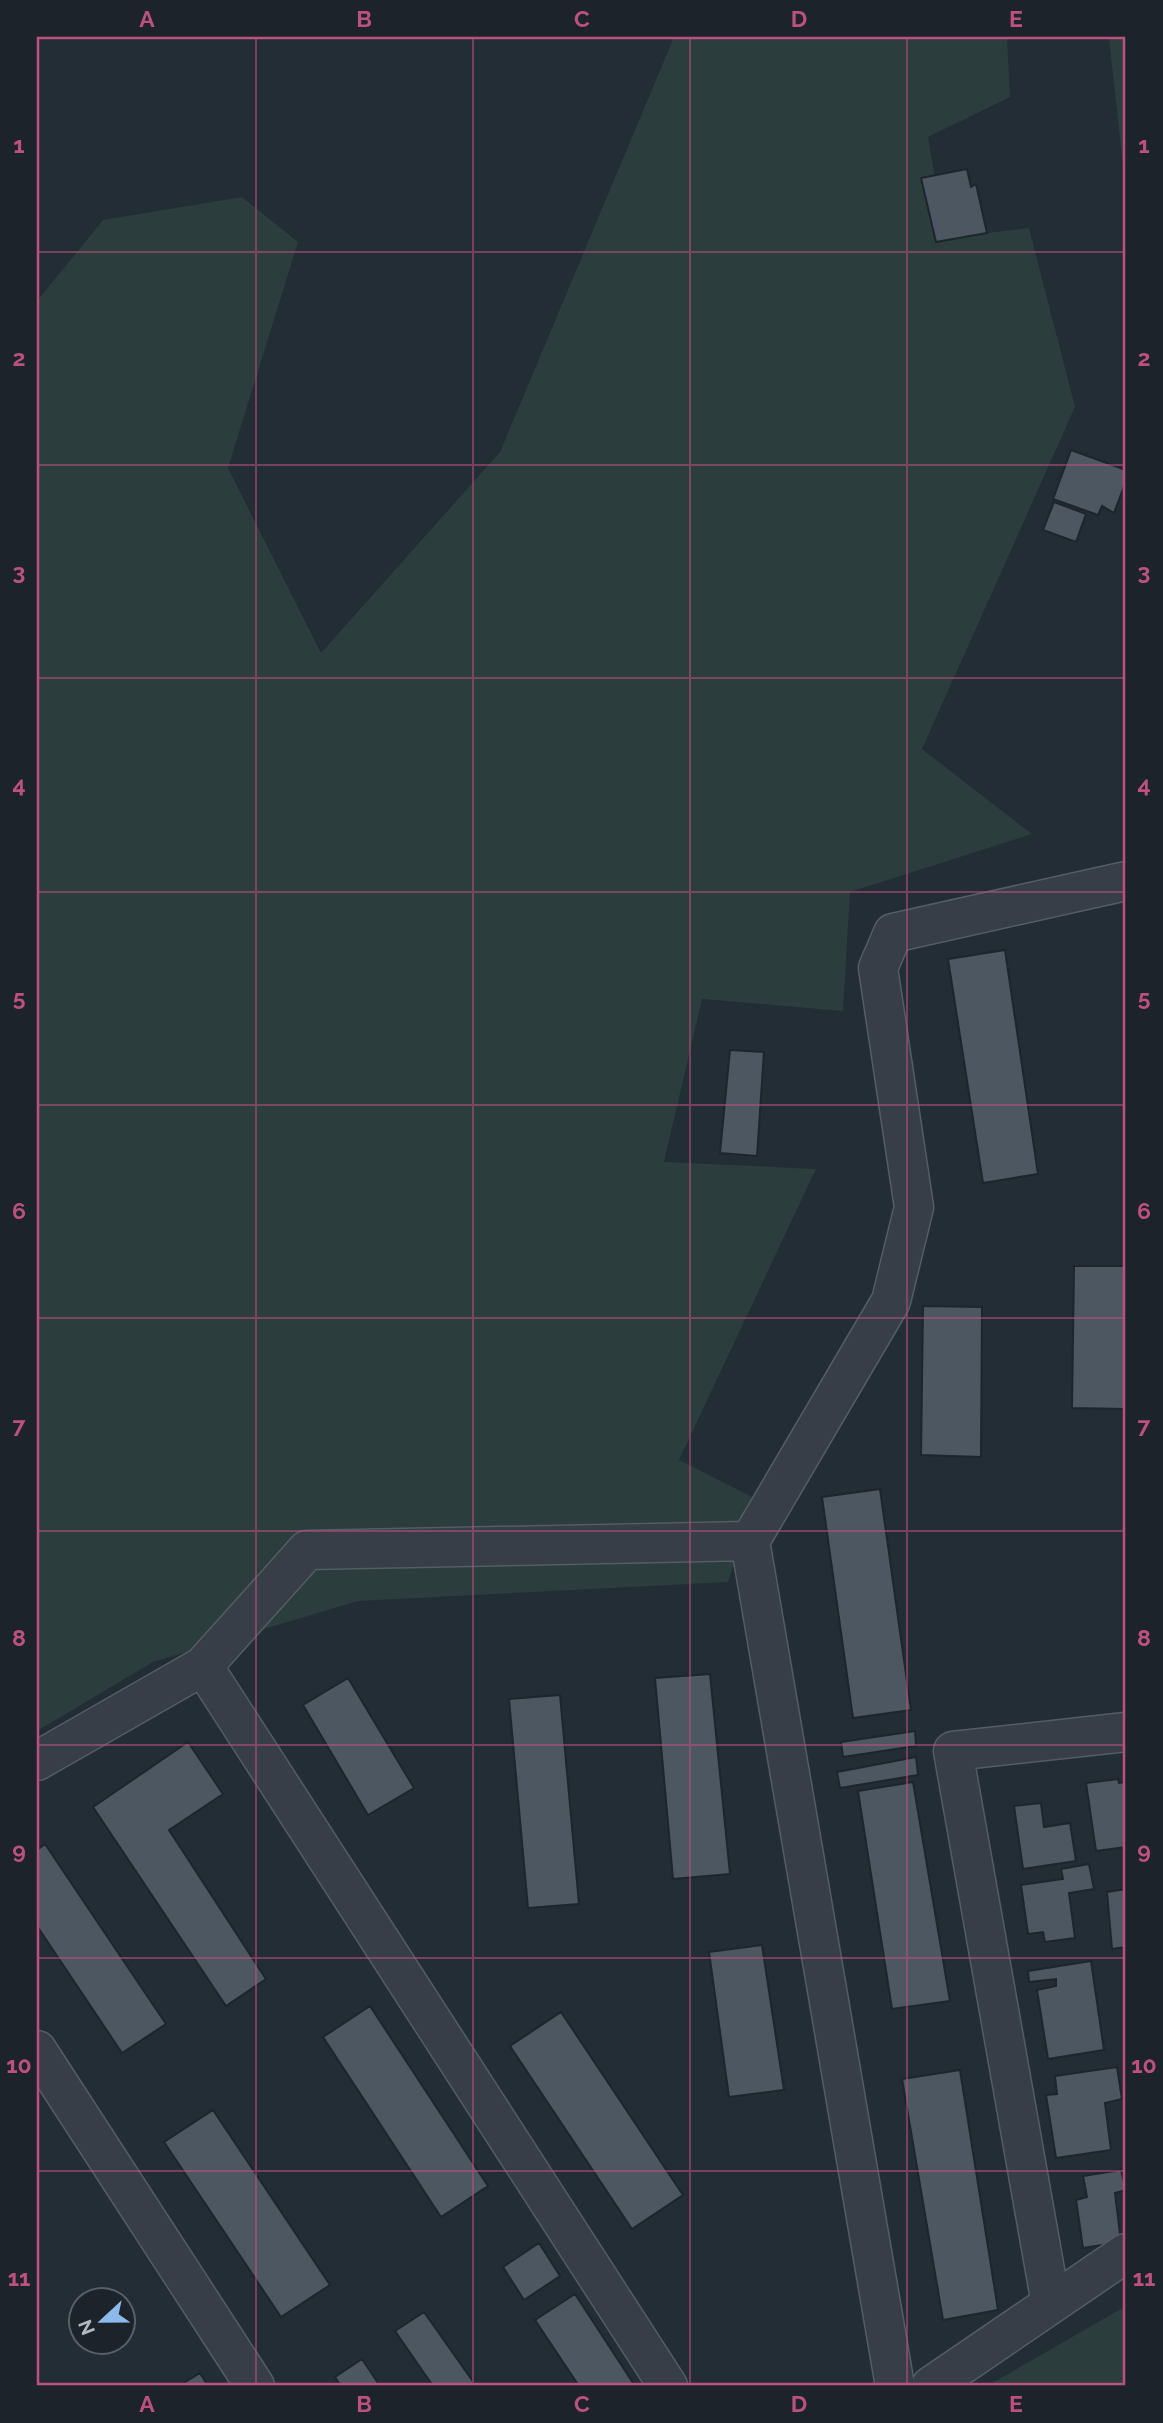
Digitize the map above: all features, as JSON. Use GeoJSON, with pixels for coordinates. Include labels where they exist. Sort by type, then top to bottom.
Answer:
{"type":"FeatureCollection","features":[{"type":"Feature","properties":{"kind":"street"},"geometry":{"type":"LineString","coordinates":[[895,2386],[750,1541],[891,1301],[914,1208],[878,968],[893,933],[1126,881]]}},
{"type":"Feature","properties":{"kind":"street"},"geometry":{"type":"LineString","coordinates":[[37,1761],[203,1666],[307,1550],[750,1541]]}},
{"type":"Feature","properties":{"kind":"street"},"geometry":{"type":"LineString","coordinates":[[203,1666],[668,2386]]}},
{"type":"Feature","properties":{"kind":"street"},"geometry":{"type":"LineString","coordinates":[[1051,2304],[953,1751],[1126,1732]]}},
{"type":"Feature","properties":{"kind":"street"},"geometry":{"type":"LineString","coordinates":[[37,2050],[256,2386]]}},
{"type":"Feature","properties":{"kind":"street"},"geometry":{"type":"LineString","coordinates":[[931,2386],[1126,2253]]}},
{"type":"Feature","properties":{"kind":"shaded area"},"geometry":{"type":"Polygon","coordinates":[[[674,37],[1007,37],[1010,97],[928,137],[945,238],[1029,228],[1075,407],[922,749],[1032,834],[850,892],[843,1011],[702,999],[664,1162],[816,1169],[679,1460],[754,1498],[728,1582],[358,1601],[153,1662],[37,1731],[37,301],[103,220],[242,197],[298,242],[228,468],[321,653],[500,452],[674,37]]]}},
{"type":"Feature","properties":{"kind":"shaded area"},"geometry":{"type":"Polygon","coordinates":[[[1109,37],[1126,37],[1126,195],[1109,37]]]}},
{"type":"Feature","properties":{"kind":"shaded area"},"geometry":{"type":"Polygon","coordinates":[[[1126,2306],[1126,2386],[987,2386],[1126,2306]]]}},
{"type":"Feature","properties":{"kind":"building"},"geometry":{"type":"Polygon","coordinates":[[[967,169],[971,187],[976,184],[987,233],[936,242],[921,178],[967,169]]]}},
{"type":"Feature","properties":{"kind":"building"},"geometry":{"type":"Polygon","coordinates":[[[1071,450],[1126,470],[1126,481],[1114,513],[1102,506],[1098,515],[1053,499],[1071,450]]]}},
{"type":"Feature","properties":{"kind":"building"},"geometry":{"type":"Polygon","coordinates":[[[1054,502],[1086,514],[1076,542],[1043,530],[1054,502]]]}},
{"type":"Feature","properties":{"kind":"building"},"geometry":{"type":"Polygon","coordinates":[[[1005,950],[1038,1174],[983,1183],[948,959],[1005,950]]]}},
{"type":"Feature","properties":{"kind":"building"},"geometry":{"type":"Polygon","coordinates":[[[730,1050],[764,1052],[757,1156],[720,1153],[730,1050]]]}},
{"type":"Feature","properties":{"kind":"building"},"geometry":{"type":"Polygon","coordinates":[[[1074,1266],[1126,1266],[1126,1409],[1072,1408],[1074,1266]]]}},
{"type":"Feature","properties":{"kind":"building"},"geometry":{"type":"Polygon","coordinates":[[[923,1306],[982,1307],[981,1457],[921,1455],[923,1306]]]}},
{"type":"Feature","properties":{"kind":"building"},"geometry":{"type":"Polygon","coordinates":[[[880,1489],[911,1710],[853,1718],[822,1497],[880,1489]]]}},
{"type":"Feature","properties":{"kind":"building"},"geometry":{"type":"Polygon","coordinates":[[[710,1674],[730,1874],[673,1879],[655,1678],[710,1674]]]}},
{"type":"Feature","properties":{"kind":"building"},"geometry":{"type":"Polygon","coordinates":[[[348,1678],[414,1788],[368,1815],[303,1705],[348,1678]]]}},
{"type":"Feature","properties":{"kind":"building"},"geometry":{"type":"Polygon","coordinates":[[[560,1695],[579,1904],[528,1908],[509,1699],[560,1695]]]}},
{"type":"Feature","properties":{"kind":"building"},"geometry":{"type":"Polygon","coordinates":[[[915,1731],[916,1746],[843,1757],[841,1742],[915,1731]]]}},
{"type":"Feature","properties":{"kind":"building"},"geometry":{"type":"Polygon","coordinates":[[[188,1742],[223,1794],[169,1830],[266,1979],[226,2006],[93,1807],[188,1742]]]}},
{"type":"Feature","properties":{"kind":"building"},"geometry":{"type":"Polygon","coordinates":[[[916,1757],[918,1775],[840,1788],[837,1772],[916,1757]]]}},
{"type":"Feature","properties":{"kind":"building"},"geometry":{"type":"Polygon","coordinates":[[[1118,1779],[1119,1783],[1126,1782],[1126,1847],[1096,1851],[1086,1783],[1118,1779]]]}},
{"type":"Feature","properties":{"kind":"building"},"geometry":{"type":"Polygon","coordinates":[[[913,1782],[950,2001],[892,2009],[858,1791],[913,1782]]]}},
{"type":"Feature","properties":{"kind":"building"},"geometry":{"type":"Polygon","coordinates":[[[1041,1803],[1044,1827],[1070,1823],[1076,1861],[1023,1869],[1014,1806],[1041,1803]]]}},
{"type":"Feature","properties":{"kind":"building"},"geometry":{"type":"Polygon","coordinates":[[[45,1844],[166,2024],[122,2053],[37,1926],[37,1850],[45,1844]]]}},
{"type":"Feature","properties":{"kind":"building"},"geometry":{"type":"Polygon","coordinates":[[[1089,1864],[1094,1889],[1069,1893],[1075,1938],[1045,1942],[1043,1932],[1028,1934],[1021,1885],[1063,1879],[1061,1869],[1089,1864]]]}},
{"type":"Feature","properties":{"kind":"building"},"geometry":{"type":"Polygon","coordinates":[[[1126,1889],[1126,1947],[1112,1949],[1107,1892],[1126,1889]]]}},
{"type":"Feature","properties":{"kind":"building"},"geometry":{"type":"Polygon","coordinates":[[[762,1945],[784,2090],[729,2097],[709,1952],[762,1945]]]}},
{"type":"Feature","properties":{"kind":"building"},"geometry":{"type":"Polygon","coordinates":[[[1091,1961],[1104,2050],[1048,2059],[1037,1990],[1056,1986],[1056,1979],[1029,1982],[1028,1971],[1091,1961]]]}},
{"type":"Feature","properties":{"kind":"building"},"geometry":{"type":"Polygon","coordinates":[[[370,2006],[488,2186],[441,2217],[323,2037],[370,2006]]]}},
{"type":"Feature","properties":{"kind":"building"},"geometry":{"type":"Polygon","coordinates":[[[561,2012],[683,2195],[632,2229],[510,2046],[561,2012]]]}},
{"type":"Feature","properties":{"kind":"building"},"geometry":{"type":"Polygon","coordinates":[[[1117,2067],[1122,2099],[1105,2103],[1111,2150],[1056,2158],[1046,2095],[1057,2094],[1055,2076],[1117,2067]]]}},
{"type":"Feature","properties":{"kind":"building"},"geometry":{"type":"Polygon","coordinates":[[[960,2070],[998,2310],[943,2320],[902,2079],[960,2070]]]}},
{"type":"Feature","properties":{"kind":"building"},"geometry":{"type":"Polygon","coordinates":[[[213,2110],[330,2285],[281,2317],[164,2142],[213,2110]]]}},
{"type":"Feature","properties":{"kind":"building"},"geometry":{"type":"Polygon","coordinates":[[[1121,2170],[1126,2190],[1115,2193],[1121,2242],[1083,2248],[1076,2200],[1087,2197],[1083,2176],[1121,2170]]]}},
{"type":"Feature","properties":{"kind":"building"},"geometry":{"type":"Polygon","coordinates":[[[539,2243],[560,2276],[524,2300],[503,2267],[539,2243]]]}},
{"type":"Feature","properties":{"kind":"building"},"geometry":{"type":"Polygon","coordinates":[[[575,2294],[635,2386],[579,2386],[535,2320],[575,2294]]]}},
{"type":"Feature","properties":{"kind":"building"},"geometry":{"type":"Polygon","coordinates":[[[424,2312],[474,2383],[469,2386],[433,2386],[395,2331],[424,2312]]]}},
{"type":"Feature","properties":{"kind":"building"},"geometry":{"type":"Polygon","coordinates":[[[362,2359],[380,2386],[341,2386],[335,2377],[362,2359]]]}},
{"type":"Feature","properties":{"kind":"building"},"geometry":{"type":"Polygon","coordinates":[[[200,2373],[208,2386],[179,2386],[200,2373]]]}}]}
